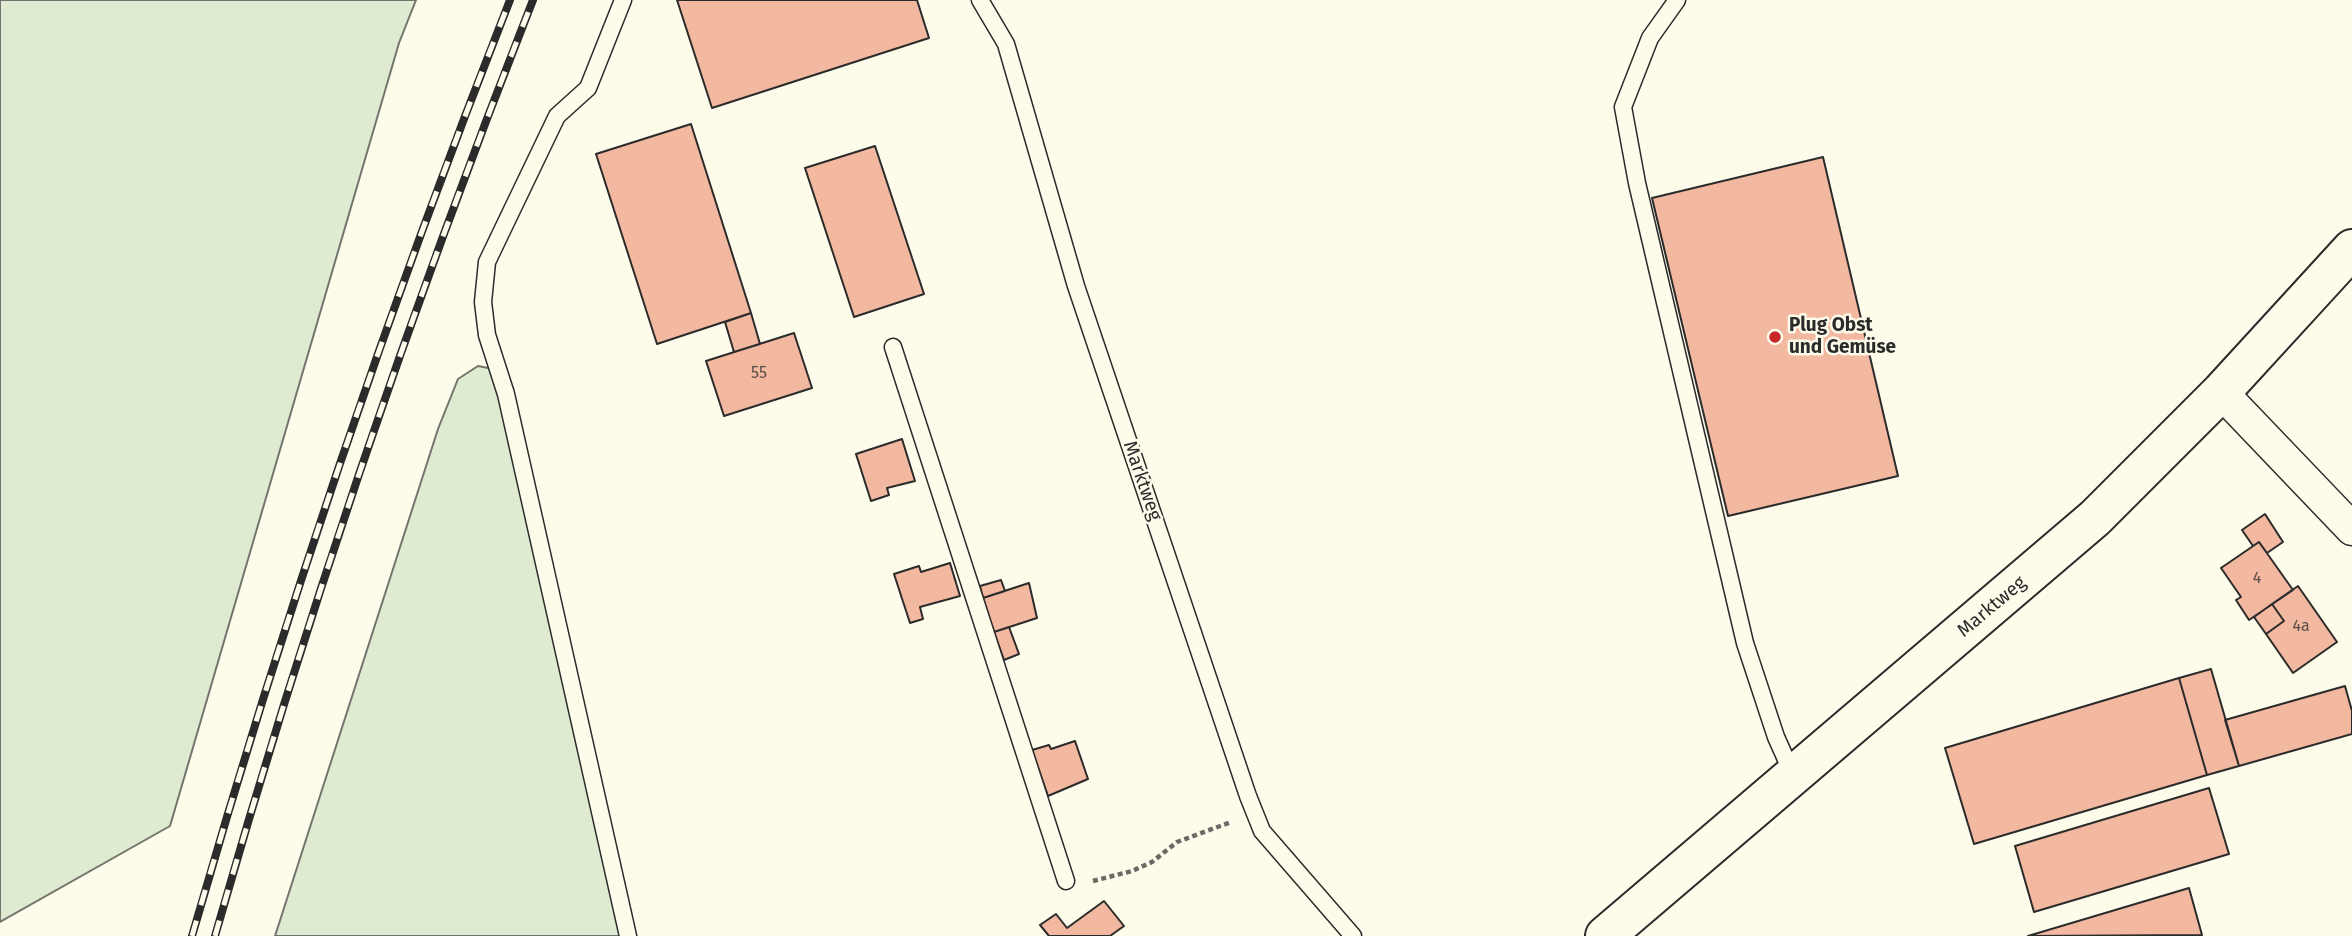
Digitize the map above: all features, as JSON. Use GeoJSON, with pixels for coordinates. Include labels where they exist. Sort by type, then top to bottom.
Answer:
{"type":"FeatureCollection","features":[{"type":"Feature","properties":{"kind":"street","name":"Marktweg"},"geometry":{"type":"LineString","coordinates":[[1620,930],[1793,775],[2095,519],[2221,392],[2352,249]]}},
{"type":"Feature","properties":{"kind":"street"},"geometry":{"type":"LineString","coordinates":[[2221,392],[2352,528]]}},
{"type":"Feature","properties":{"kind":"lane"},"geometry":{"type":"LineString","coordinates":[[623,0],[588,88],[557,116],[487,262],[483,302],[487,335],[506,394],[628,936]]}},
{"type":"Feature","properties":{"kind":"lane","name":"Marktweg"},"geometry":{"type":"LineString","coordinates":[[980,0],[1006,44],[1076,286],[1255,814],[1262,831],[1353,936]]}},
{"type":"Feature","properties":{"kind":"lane"},"geometry":{"type":"LineString","coordinates":[[1677,0],[1650,38],[1623,107],[1637,183],[1745,643],[1776,737],[1793,775]]}},
{"type":"Feature","properties":{"kind":"lane"},"geometry":{"type":"LineString","coordinates":[[893,347],[1066,881]]}},
{"type":"Feature","properties":{"kind":"path"},"geometry":{"type":"LineString","coordinates":[[1066,881],[1095,881],[1132,871],[1152,862],[1177,842],[1255,814]]}},
{"type":"Feature","properties":{"kind":"green space"},"geometry":{"type":"Polygon","coordinates":[[[0,0],[416,0],[399,43],[170,826],[0,922],[0,0]]]}},
{"type":"Feature","properties":{"kind":"green space"},"geometry":{"type":"Polygon","coordinates":[[[478,366],[503,371],[514,396],[632,936],[275,936],[438,429],[458,379],[478,366]]]}},
{"type":"Feature","properties":{"kind":"building"},"geometry":{"type":"Polygon","coordinates":[[[677,0],[917,0],[929,38],[712,108],[677,0]]]}},
{"type":"Feature","properties":{"kind":"building"},"geometry":{"type":"Polygon","coordinates":[[[691,124],[751,313],[657,344],[596,154],[691,124]]]}},
{"type":"Feature","properties":{"kind":"building"},"geometry":{"type":"Polygon","coordinates":[[[875,146],[924,294],[854,317],[805,168],[875,146]]]}},
{"type":"Feature","properties":{"kind":"building","name":"Plug Obst und Gemüse"},"geometry":{"type":"Polygon","coordinates":[[[1823,157],[1898,476],[1728,516],[1652,198],[1823,157]]]}},
{"type":"Feature","properties":{"kind":"building"},"geometry":{"type":"Polygon","coordinates":[[[751,313],[760,344],[734,352],[725,322],[751,313]]]}},
{"type":"Feature","properties":{"kind":"building"},"geometry":{"type":"Polygon","coordinates":[[[794,333],[812,388],[724,416],[706,361],[794,333]]]}},
{"type":"Feature","properties":{"kind":"building"},"geometry":{"type":"Polygon","coordinates":[[[902,439],[915,481],[887,488],[889,495],[871,501],[856,454],[902,439]]]}},
{"type":"Feature","properties":{"kind":"building"},"geometry":{"type":"Polygon","coordinates":[[[2265,514],[2283,542],[2267,553],[2259,542],[2253,546],[2242,530],[2265,514]]]}},
{"type":"Feature","properties":{"kind":"building"},"geometry":{"type":"Polygon","coordinates":[[[2259,542],[2293,590],[2249,620],[2236,600],[2241,597],[2221,568],[2259,542]]]}},
{"type":"Feature","properties":{"kind":"building"},"geometry":{"type":"Polygon","coordinates":[[[950,563],[960,596],[920,607],[923,619],[910,623],[894,574],[919,566],[921,572],[950,563]]]}},
{"type":"Feature","properties":{"kind":"building"},"geometry":{"type":"Polygon","coordinates":[[[1001,580],[1005,591],[983,598],[980,586],[1001,580]]]}},
{"type":"Feature","properties":{"kind":"building"},"geometry":{"type":"Polygon","coordinates":[[[1029,583],[1037,618],[994,632],[983,598],[1029,583]]]}},
{"type":"Feature","properties":{"kind":"building"},"geometry":{"type":"Polygon","coordinates":[[[2298,586],[2337,642],[2293,673],[2266,634],[2284,621],[2272,604],[2298,586]]]}},
{"type":"Feature","properties":{"kind":"building"},"geometry":{"type":"Polygon","coordinates":[[[2272,604],[2284,621],[2266,634],[2254,617],[2272,604]]]}},
{"type":"Feature","properties":{"kind":"building"},"geometry":{"type":"Polygon","coordinates":[[[1009,627],[1019,654],[1004,660],[994,632],[1009,627]]]}},
{"type":"Feature","properties":{"kind":"building"},"geometry":{"type":"Polygon","coordinates":[[[2211,669],[2239,766],[2207,775],[2179,678],[2211,669]]]}},
{"type":"Feature","properties":{"kind":"building"},"geometry":{"type":"Polygon","coordinates":[[[2179,678],[2207,775],[1974,844],[1945,748],[2179,678]]]}},
{"type":"Feature","properties":{"kind":"building"},"geometry":{"type":"Polygon","coordinates":[[[2345,686],[2352,711],[2352,734],[2239,766],[2225,720],[2345,686]]]}},
{"type":"Feature","properties":{"kind":"building"},"geometry":{"type":"Polygon","coordinates":[[[1075,741],[1088,779],[1048,796],[1032,750],[1049,745],[1051,749],[1075,741]]]}},
{"type":"Feature","properties":{"kind":"building"},"geometry":{"type":"Polygon","coordinates":[[[2209,788],[2229,854],[2034,912],[2015,846],[2209,788]]]}},
{"type":"Feature","properties":{"kind":"building"},"geometry":{"type":"Polygon","coordinates":[[[2189,888],[2202,935],[2028,936],[2189,888]]]}},
{"type":"Feature","properties":{"kind":"building"},"geometry":{"type":"Polygon","coordinates":[[[1104,901],[1124,926],[1110,936],[1049,936],[1040,925],[1056,914],[1067,928],[1104,901]]]}},
{"type":"Feature","properties":{"kind":"railway"},"geometry":{"type":"LineString","coordinates":[[192,936],[263,699],[340,464],[422,231],[510,0]]}},
{"type":"Feature","properties":{"kind":"railway"},"geometry":{"type":"LineString","coordinates":[[215,936],[286,699],[362,464],[445,231],[533,0]]}},
{"type":"Feature","properties":{"kind":"place","name":"Plug Obst und Gemüse"},"geometry":{"type":"Point","coordinates":[1775,337]}}]}
